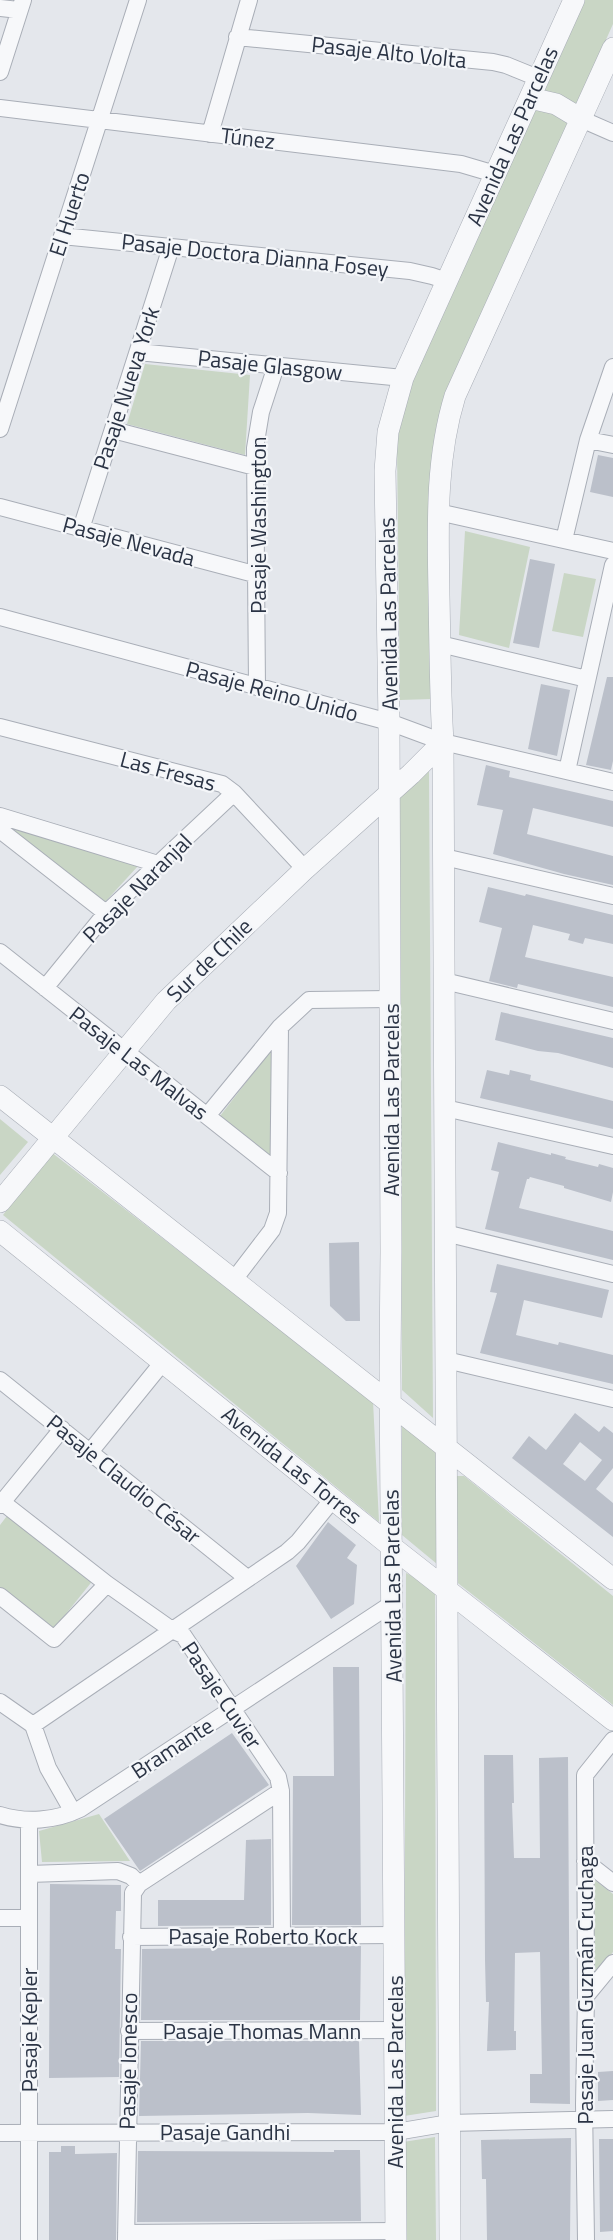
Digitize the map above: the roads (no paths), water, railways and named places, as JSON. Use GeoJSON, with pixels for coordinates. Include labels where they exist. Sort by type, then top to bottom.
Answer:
{"type":"FeatureCollection","features":[{"type":"Feature","properties":{"kind":"street","name":"El Huerto"},"geometry":{"type":"LineString","coordinates":[[0,429],[138,0]]}},
{"type":"Feature","properties":{"kind":"street"},"geometry":{"type":"LineString","coordinates":[[210,134],[249,0]]}},
{"type":"Feature","properties":{"kind":"street","name":"Avenida Las Parcelas"},"geometry":{"type":"LineString","coordinates":[[396,2235],[390,1403],[389,722],[385,471],[388,432],[403,378],[574,0]]}},
{"type":"Feature","properties":{"kind":"street"},"geometry":{"type":"LineString","coordinates":[[0,8],[21,5],[0,72]]}},
{"type":"Feature","properties":{"kind":"street","name":"Pasaje Alto Volta"},"geometry":{"type":"LineString","coordinates":[[237,37],[493,62],[538,78]]}},
{"type":"Feature","properties":{"kind":"street"},"geometry":{"type":"LineString","coordinates":[[450,2240],[444,857],[438,512],[447,423],[455,396],[613,48]]}},
{"type":"Feature","properties":{"kind":"street"},"geometry":{"type":"LineString","coordinates":[[530,98],[556,104],[613,133]]}},
{"type":"Feature","properties":{"kind":"street","name":"Túnez"},"geometry":{"type":"LineString","coordinates":[[0,108],[462,164],[495,174]]}},
{"type":"Feature","properties":{"kind":"street","name":"Pasaje Doctora Dianna Fosey"},"geometry":{"type":"LineString","coordinates":[[62,236],[410,271],[447,282]]}},
{"type":"Feature","properties":{"kind":"street","name":"Pasaje Nueva York"},"geometry":{"type":"LineString","coordinates":[[81,529],[171,247]]}},
{"type":"Feature","properties":{"kind":"street","name":"Pasaje Glasgow"},"geometry":{"type":"LineString","coordinates":[[138,352],[403,378]]}},
{"type":"Feature","properties":{"kind":"street","name":"Pasaje Washington"},"geometry":{"type":"LineString","coordinates":[[258,687],[255,448],[261,412],[276,366]]}},
{"type":"Feature","properties":{"kind":"street"},"geometry":{"type":"LineString","coordinates":[[564,540],[588,440],[613,367]]}},
{"type":"Feature","properties":{"kind":"street"},"geometry":{"type":"LineString","coordinates":[[113,430],[255,467]]}},
{"type":"Feature","properties":{"kind":"street"},"geometry":{"type":"LineString","coordinates":[[588,440],[613,445]]}},
{"type":"Feature","properties":{"kind":"street","name":"Pasaje Nevada"},"geometry":{"type":"LineString","coordinates":[[0,507],[258,576]]}},
{"type":"Feature","properties":{"kind":"street"},"geometry":{"type":"LineString","coordinates":[[438,512],[613,551]]}},
{"type":"Feature","properties":{"kind":"street"},"geometry":{"type":"LineString","coordinates":[[567,771],[613,565]]}},
{"type":"Feature","properties":{"kind":"street","name":"Pasaje Reino Unido"},"geometry":{"type":"LineString","coordinates":[[0,617],[389,722],[443,742],[613,782]]}},
{"type":"Feature","properties":{"kind":"street"},"geometry":{"type":"LineString","coordinates":[[440,644],[587,679]]}},
{"type":"Feature","properties":{"kind":"street","name":"Las Fresas"},"geometry":{"type":"LineString","coordinates":[[0,727],[222,784],[234,793],[305,869]]}},
{"type":"Feature","properties":{"kind":"street","name":"Sur de Chile"},"geometry":{"type":"LineString","coordinates":[[0,1202],[144,1026],[186,980],[443,742]]}},
{"type":"Feature","properties":{"kind":"street","name":"Pasaje Naranjal"},"geometry":{"type":"LineString","coordinates":[[45,988],[106,913],[234,793]]}},
{"type":"Feature","properties":{"kind":"street"},"geometry":{"type":"LineString","coordinates":[[0,816],[158,864]]}},
{"type":"Feature","properties":{"kind":"street"},"geometry":{"type":"LineString","coordinates":[[0,830],[106,913]]}},
{"type":"Feature","properties":{"kind":"street"},"geometry":{"type":"LineString","coordinates":[[444,857],[613,896]]}},
{"type":"Feature","properties":{"kind":"street","name":"Pasaje Las Malvas"},"geometry":{"type":"LineString","coordinates":[[0,952],[279,1173]]}},
{"type":"Feature","properties":{"kind":"street"},"geometry":{"type":"LineString","coordinates":[[444,981],[613,1021]]}},
{"type":"Feature","properties":{"kind":"street"},"geometry":{"type":"LineString","coordinates":[[207,1116],[280,1027],[309,1000],[390,999]]}},
{"type":"Feature","properties":{"kind":"street"},"geometry":{"type":"LineString","coordinates":[[233,1281],[277,1221],[280,1027]]}},
{"type":"Feature","properties":{"kind":"street"},"geometry":{"type":"LineString","coordinates":[[0,1096],[613,1579]]}},
{"type":"Feature","properties":{"kind":"street"},"geometry":{"type":"LineString","coordinates":[[445,1108],[613,1146]]}},
{"type":"Feature","properties":{"kind":"street","name":"Avenida Las Torres"},"geometry":{"type":"LineString","coordinates":[[0,1231],[392,1547],[613,1720]]}},
{"type":"Feature","properties":{"kind":"street"},"geometry":{"type":"LineString","coordinates":[[445,1233],[613,1274]]}},
{"type":"Feature","properties":{"kind":"street"},"geometry":{"type":"LineString","coordinates":[[446,1360],[613,1399]]}},
{"type":"Feature","properties":{"kind":"street"},"geometry":{"type":"LineString","coordinates":[[90,1452],[163,1362]]}},
{"type":"Feature","properties":{"kind":"street","name":"Pasaje Claudio César"},"geometry":{"type":"LineString","coordinates":[[0,1380],[247,1578]]}},
{"type":"Feature","properties":{"kind":"street"},"geometry":{"type":"LineString","coordinates":[[596,1395],[613,1409]]}},
{"type":"Feature","properties":{"kind":"street"},"geometry":{"type":"LineString","coordinates":[[1,1503],[62,1429]]}},
{"type":"Feature","properties":{"kind":"street"},"geometry":{"type":"LineString","coordinates":[[33,1725],[287,1552],[333,1499]]}},
{"type":"Feature","properties":{"kind":"street","name":"Pasaje Cuvier"},"geometry":{"type":"LineString","coordinates":[[1,1503],[107,1584],[172,1630],[183,1635],[278,1777],[281,1791],[282,1936]]}},
{"type":"Feature","properties":{"kind":"street"},"geometry":{"type":"LineString","coordinates":[[0,1596],[54,1639],[107,1584]]}},
{"type":"Feature","properties":{"kind":"street","name":"Bramante"},"geometry":{"type":"LineString","coordinates":[[0,1815],[29,1820],[73,1812],[393,1603]]}},
{"type":"Feature","properties":{"kind":"street"},"geometry":{"type":"LineString","coordinates":[[0,1702],[33,1725],[48,1768],[73,1812]]}},
{"type":"Feature","properties":{"kind":"street","name":"Pasaje Juan Guzmán Cruchaga"},"geometry":{"type":"LineString","coordinates":[[586,2240],[585,1775],[613,1740]]}},
{"type":"Feature","properties":{"kind":"street"},"geometry":{"type":"LineString","coordinates":[[29,1874],[118,1871],[131,1876],[139,1884],[281,1791]]}},
{"type":"Feature","properties":{"kind":"street","name":"Pasaje Kepler"},"geometry":{"type":"LineString","coordinates":[[29,1820],[29,2240]]}},
{"type":"Feature","properties":{"kind":"street"},"geometry":{"type":"LineString","coordinates":[[585,1861],[613,1883]]}},
{"type":"Feature","properties":{"kind":"street","name":"Pasaje Ionesco"},"geometry":{"type":"LineString","coordinates":[[126,2236],[131,1898],[139,1884]]}},
{"type":"Feature","properties":{"kind":"street"},"geometry":{"type":"LineString","coordinates":[[0,1918],[29,1918]]}},
{"type":"Feature","properties":{"kind":"street","name":"Pasaje Roberto Kock"},"geometry":{"type":"LineString","coordinates":[[130,1937],[394,1935]]}},
{"type":"Feature","properties":{"kind":"street"},"geometry":{"type":"LineString","coordinates":[[586,1996],[613,1963]]}},
{"type":"Feature","properties":{"kind":"street","name":"Pasaje Thomas Mann"},"geometry":{"type":"LineString","coordinates":[[129,2031],[395,2030]]}},
{"type":"Feature","properties":{"kind":"street","name":"Pasaje Gandhi"},"geometry":{"type":"LineString","coordinates":[[0,2133],[396,2132],[449,2123],[613,2119]]}},
{"type":"Feature","properties":{"kind":"street"},"geometry":{"type":"LineString","coordinates":[[126,2236],[396,2235]]}}]}
